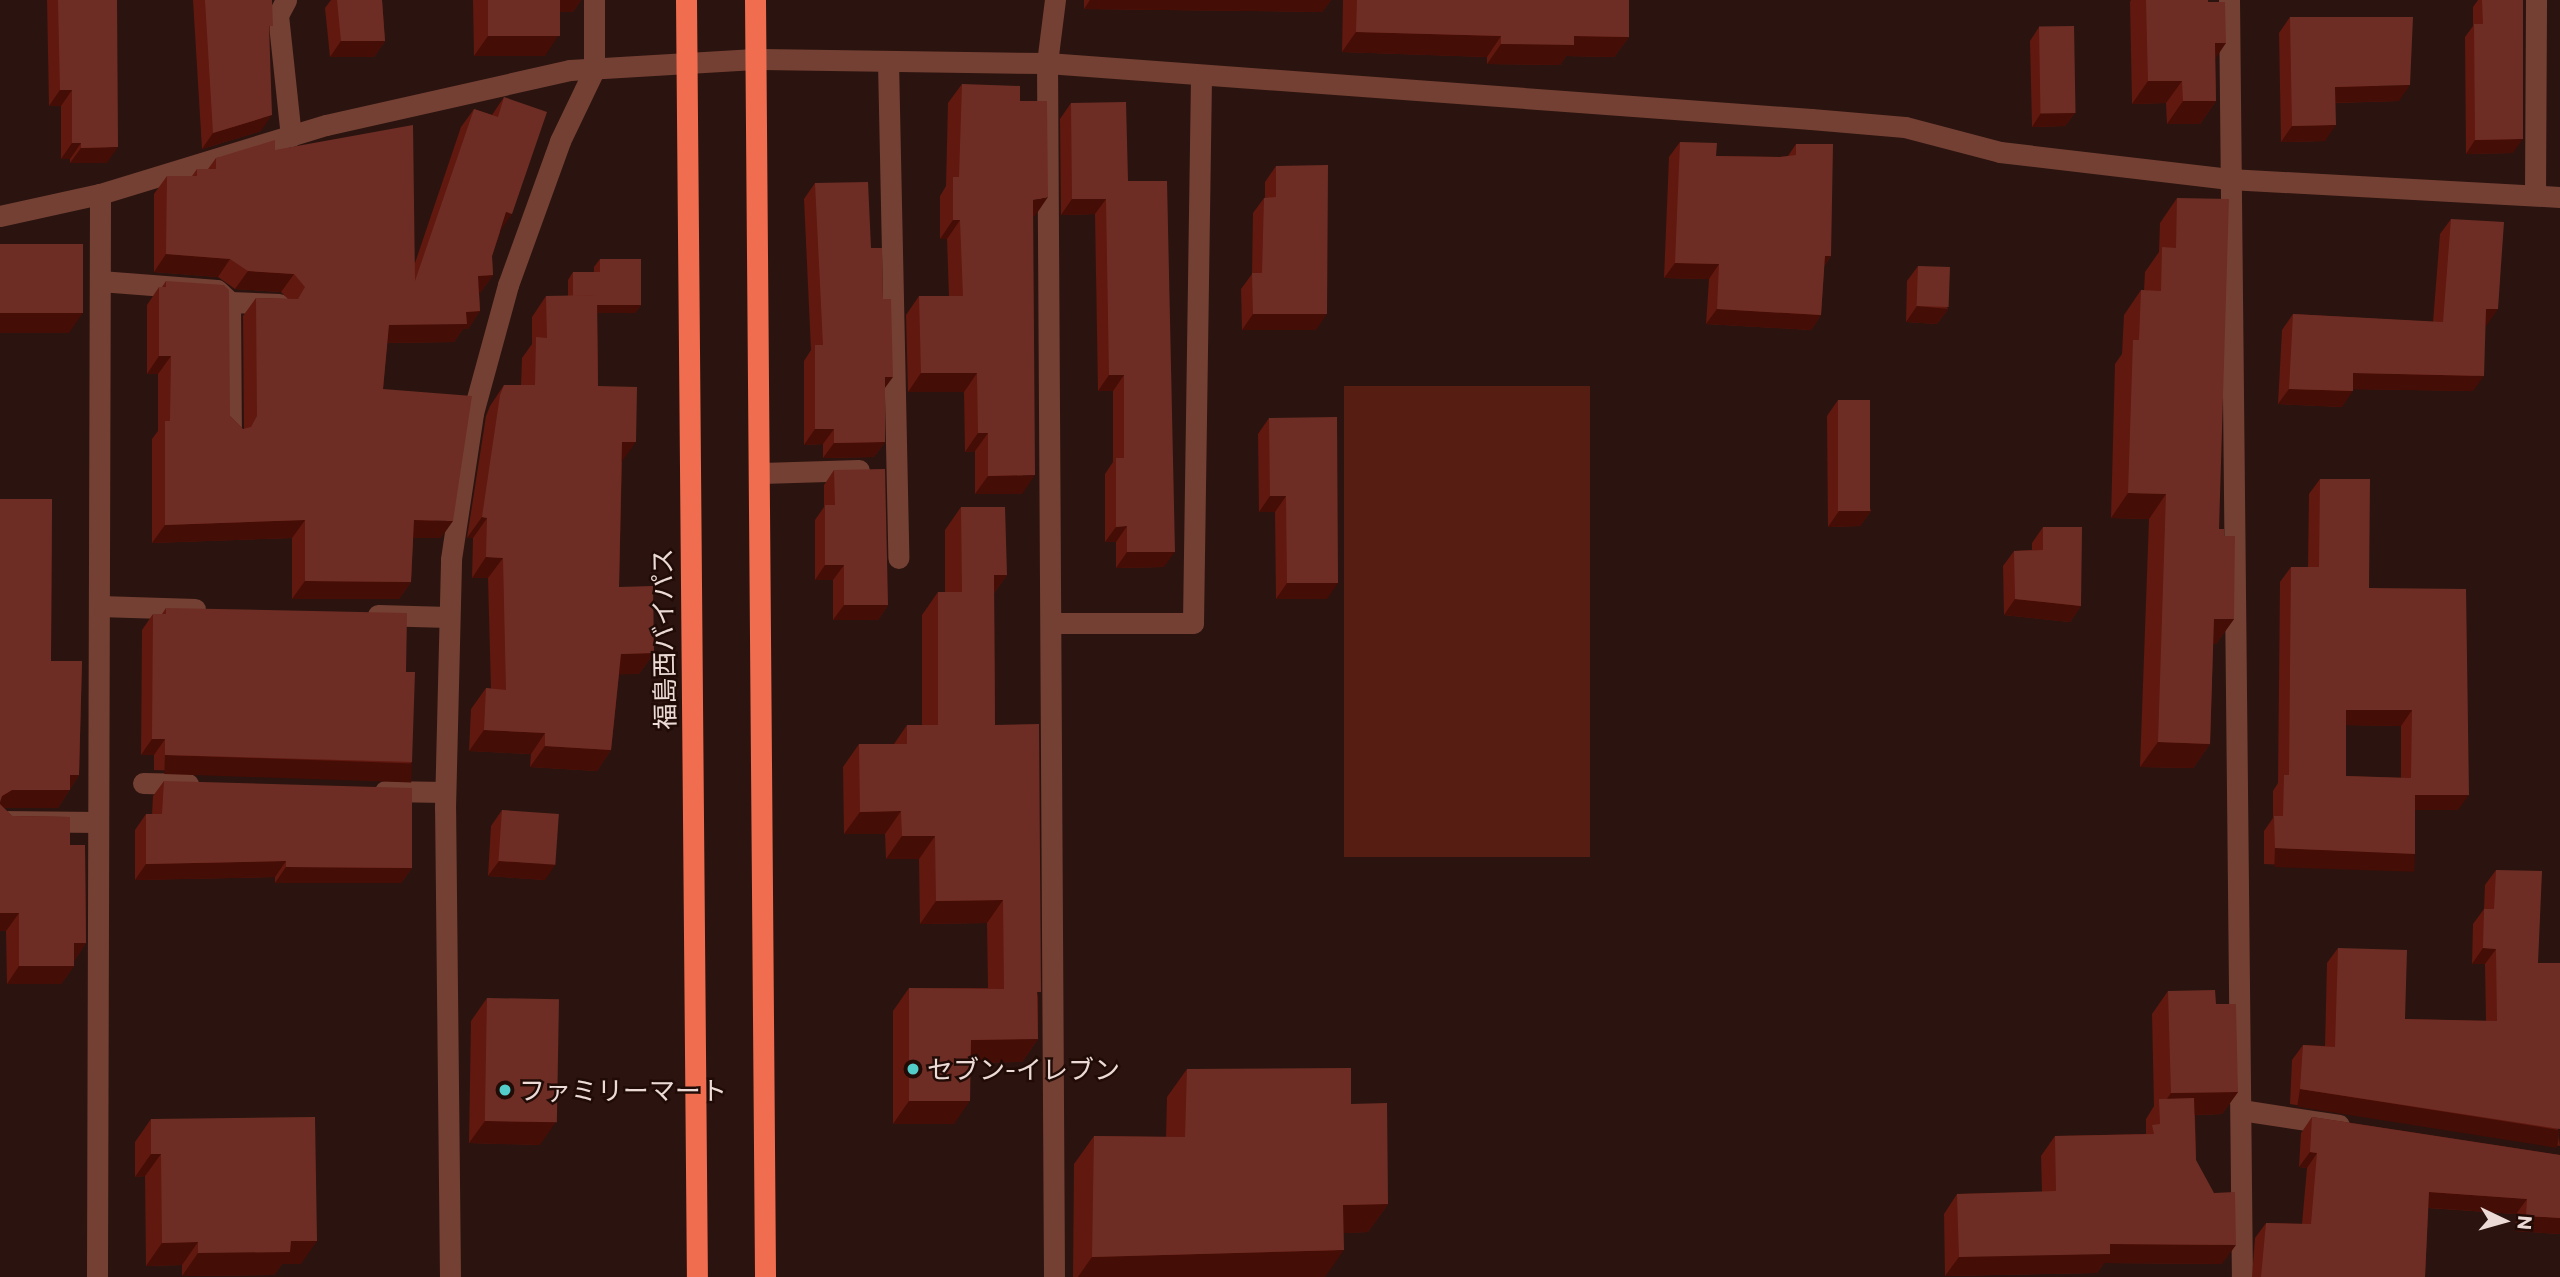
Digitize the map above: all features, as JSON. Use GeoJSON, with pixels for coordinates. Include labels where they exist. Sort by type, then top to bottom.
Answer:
{"type":"FeatureCollection","features":[{"type":"Feature","properties":{"kind":"highway","name":"福島西バイパス"},"geometry":{"type":"LineString","coordinates":[[686,0],[697,1277]]}},
{"type":"Feature","properties":{"kind":"highway"},"geometry":{"type":"LineString","coordinates":[[755,0],[765,1277]]}},
{"type":"Feature","properties":{"kind":"street"},"geometry":{"type":"LineString","coordinates":[[286,0],[278,15],[291,136]]}},
{"type":"Feature","properties":{"kind":"street"},"geometry":{"type":"LineString","coordinates":[[450,1277],[446,792],[451,559],[472,413],[508,285],[560,141],[594,70],[594,0]]}},
{"type":"Feature","properties":{"kind":"street"},"geometry":{"type":"LineString","coordinates":[[1054,1277],[1053,623],[1047,62],[1055,0]]}},
{"type":"Feature","properties":{"kind":"street"},"geometry":{"type":"LineString","coordinates":[[2229,0],[2242,1277]]}},
{"type":"Feature","properties":{"kind":"street"},"geometry":{"type":"LineString","coordinates":[[0,216],[100,194],[291,136],[570,70],[755,59],[1047,62],[1905,127],[2000,152],[2230,179],[2551,193],[2536,0]]}},
{"type":"Feature","properties":{"kind":"street"},"geometry":{"type":"LineString","coordinates":[[888,61],[898,558]]}},
{"type":"Feature","properties":{"kind":"street"},"geometry":{"type":"LineString","coordinates":[[1053,623],[1193,623],[1201,75]]}},
{"type":"Feature","properties":{"kind":"street"},"geometry":{"type":"LineString","coordinates":[[97,1277],[100,194]]}},
{"type":"Feature","properties":{"kind":"street"},"geometry":{"type":"LineString","coordinates":[[100,281],[217,290],[230,302],[280,304]]}},
{"type":"Feature","properties":{"kind":"street"},"geometry":{"type":"LineString","coordinates":[[230,302],[231,434]]}},
{"type":"Feature","properties":{"kind":"street"},"geometry":{"type":"LineString","coordinates":[[758,473],[897,470]]}},
{"type":"Feature","properties":{"kind":"street"},"geometry":{"type":"LineString","coordinates":[[99,606],[211,610]]}},
{"type":"Feature","properties":{"kind":"street"},"geometry":{"type":"LineString","coordinates":[[350,614],[448,617]]}},
{"type":"Feature","properties":{"kind":"street"},"geometry":{"type":"LineString","coordinates":[[143,783],[212,785]]}},
{"type":"Feature","properties":{"kind":"street"},"geometry":{"type":"LineString","coordinates":[[363,790],[446,792]]}},
{"type":"Feature","properties":{"kind":"street"},"geometry":{"type":"LineString","coordinates":[[0,821],[98,822]]}},
{"type":"Feature","properties":{"kind":"street"},"geometry":{"type":"LineString","coordinates":[[2241,1110],[2360,1128]]}},
{"type":"Feature","properties":{"kind":"shaded area"},"geometry":{"type":"Polygon","coordinates":[[[1344,386],[1590,386],[1590,857],[1344,857],[1344,386]]]}},
{"type":"Feature","properties":{"kind":"building"},"geometry":{"type":"Polygon","coordinates":[[[58,0],[117,0],[118,147],[81,148],[81,143],[72,143],[72,90],[60,90],[58,0]]]}},
{"type":"Feature","properties":{"kind":"building"},"geometry":{"type":"Polygon","coordinates":[[[205,0],[272,0],[273,26],[269,26],[272,115],[213,133],[205,0]]]}},
{"type":"Feature","properties":{"kind":"building"},"geometry":{"type":"Polygon","coordinates":[[[337,0],[382,0],[385,41],[341,41],[337,0]]]}},
{"type":"Feature","properties":{"kind":"building"},"geometry":{"type":"Polygon","coordinates":[[[488,0],[560,0],[560,36],[488,36],[488,0]]]}},
{"type":"Feature","properties":{"kind":"building"},"geometry":{"type":"Polygon","coordinates":[[[1357,0],[1629,0],[1629,37],[1574,36],[1574,45],[1501,44],[1501,36],[1356,32],[1357,0]]]}},
{"type":"Feature","properties":{"kind":"building"},"geometry":{"type":"Polygon","coordinates":[[[2146,0],[2225,2],[2226,43],[2215,43],[2216,101],[2183,101],[2182,81],[2148,81],[2146,0]]]}},
{"type":"Feature","properties":{"kind":"building"},"geometry":{"type":"Polygon","coordinates":[[[2482,0],[2523,0],[2523,139],[2475,140],[2474,24],[2483,24],[2482,0]]]}},
{"type":"Feature","properties":{"kind":"building"},"geometry":{"type":"Polygon","coordinates":[[[2290,17],[2413,17],[2410,85],[2335,87],[2336,125],[2292,126],[2290,17]]]}},
{"type":"Feature","properties":{"kind":"building"},"geometry":{"type":"Polygon","coordinates":[[[2074,26],[2076,113],[2041,114],[2039,27],[2074,26]]]}},
{"type":"Feature","properties":{"kind":"building"},"geometry":{"type":"Polygon","coordinates":[[[962,84],[1020,86],[1020,101],[1047,101],[1048,197],[1033,200],[1035,475],[988,476],[988,433],[978,433],[977,373],[921,373],[919,296],[963,296],[960,220],[953,220],[953,177],[959,177],[962,84]]]}},
{"type":"Feature","properties":{"kind":"building"},"geometry":{"type":"Polygon","coordinates":[[[504,97],[547,112],[512,214],[506,212],[492,256],[493,275],[478,276],[480,311],[466,312],[467,324],[389,325],[383,389],[472,396],[453,521],[414,520],[411,582],[305,581],[305,520],[165,525],[165,421],[170,421],[171,356],[159,356],[159,287],[166,287],[166,281],[224,285],[229,290],[230,416],[243,429],[251,427],[257,416],[256,298],[298,299],[305,287],[294,274],[248,271],[230,259],[166,254],[167,176],[197,176],[197,169],[216,169],[216,158],[275,140],[275,150],[413,125],[415,281],[474,109],[498,117],[504,97]]]}},
{"type":"Feature","properties":{"kind":"building"},"geometry":{"type":"Polygon","coordinates":[[[1126,102],[1128,181],[1167,181],[1175,552],[1127,552],[1127,526],[1116,527],[1116,458],[1124,458],[1124,375],[1109,375],[1106,199],[1072,199],[1071,103],[1126,102]]]}},
{"type":"Feature","properties":{"kind":"building"},"geometry":{"type":"Polygon","coordinates":[[[1680,142],[1717,143],[1716,156],[1780,157],[1796,155],[1796,144],[1833,144],[1831,256],[1825,256],[1821,315],[1717,309],[1719,264],[1675,263],[1680,142]]]}},
{"type":"Feature","properties":{"kind":"building"},"geometry":{"type":"Polygon","coordinates":[[[1328,165],[1327,314],[1253,314],[1252,273],[1262,273],[1264,198],[1276,197],[1276,166],[1328,165]]]}},
{"type":"Feature","properties":{"kind":"building"},"geometry":{"type":"Polygon","coordinates":[[[868,182],[871,248],[882,248],[883,299],[891,299],[893,377],[885,377],[885,442],[834,443],[834,429],[815,429],[815,345],[823,345],[815,183],[868,182]]]}},
{"type":"Feature","properties":{"kind":"building"},"geometry":{"type":"Polygon","coordinates":[[[2177,198],[2229,199],[2219,529],[2224,529],[2224,536],[2235,536],[2234,619],[2214,619],[2210,744],[2158,742],[2166,494],[2128,493],[2133,340],[2139,340],[2141,290],[2161,291],[2162,247],[2176,248],[2177,198]]]}},
{"type":"Feature","properties":{"kind":"building"},"geometry":{"type":"Polygon","coordinates":[[[2451,219],[2504,222],[2498,309],[2486,309],[2484,376],[2353,373],[2353,391],[2289,389],[2293,314],[2443,322],[2451,219]]]}},
{"type":"Feature","properties":{"kind":"building"},"geometry":{"type":"Polygon","coordinates":[[[0,244],[83,244],[83,313],[0,313],[0,244]]]}},
{"type":"Feature","properties":{"kind":"building"},"geometry":{"type":"Polygon","coordinates":[[[600,259],[641,259],[641,305],[597,305],[597,295],[573,296],[573,272],[600,272],[600,259]]]}},
{"type":"Feature","properties":{"kind":"building"},"geometry":{"type":"Polygon","coordinates":[[[1918,266],[1950,267],[1949,307],[1917,306],[1918,266]]]}},
{"type":"Feature","properties":{"kind":"building"},"geometry":{"type":"Polygon","coordinates":[[[597,295],[598,386],[637,387],[636,442],[622,442],[619,587],[653,586],[654,653],[621,654],[611,750],[545,746],[545,733],[484,730],[486,688],[506,690],[503,558],[486,557],[487,518],[482,517],[500,395],[504,385],[535,385],[536,337],[547,338],[546,296],[597,295]]]}},
{"type":"Feature","properties":{"kind":"building"},"geometry":{"type":"Polygon","coordinates":[[[1838,400],[1870,400],[1870,511],[1838,511],[1838,400]]]}},
{"type":"Feature","properties":{"kind":"building"},"geometry":{"type":"Polygon","coordinates":[[[1337,417],[1338,583],[1287,583],[1286,496],[1270,496],[1269,418],[1337,417]]]}},
{"type":"Feature","properties":{"kind":"building"},"geometry":{"type":"Polygon","coordinates":[[[885,469],[888,605],[844,605],[844,565],[825,565],[825,505],[835,505],[834,470],[885,469]]]}},
{"type":"Feature","properties":{"kind":"building"},"geometry":{"type":"Polygon","coordinates":[[[2320,479],[2370,479],[2369,588],[2466,589],[2469,795],[2415,795],[2415,854],[2275,848],[2274,816],[2283,816],[2284,775],[2289,775],[2291,567],[2319,567],[2320,479]],[[2346,710],[2346,776],[2411,778],[2412,710],[2346,710]]]}},
{"type":"Feature","properties":{"kind":"building"},"geometry":{"type":"Polygon","coordinates":[[[0,499],[52,499],[51,661],[82,661],[79,775],[70,775],[70,790],[12,790],[2,796],[0,802],[0,499]]]}},
{"type":"Feature","properties":{"kind":"building"},"geometry":{"type":"Polygon","coordinates":[[[961,507],[1005,507],[1007,575],[994,575],[995,725],[1039,724],[1041,992],[1037,992],[1038,1039],[971,1040],[970,1101],[909,1101],[909,988],[1004,989],[1003,900],[936,901],[935,836],[902,836],[901,811],[860,812],[859,744],[907,744],[907,725],[938,725],[938,592],[962,592],[961,507]]]}},
{"type":"Feature","properties":{"kind":"building"},"geometry":{"type":"Polygon","coordinates":[[[2043,527],[2082,527],[2081,606],[2015,599],[2014,551],[2043,550],[2043,527]]]}},
{"type":"Feature","properties":{"kind":"building"},"geometry":{"type":"Polygon","coordinates":[[[166,608],[407,613],[406,672],[415,672],[412,762],[165,755],[165,739],[152,739],[153,614],[166,614],[166,608]]]}},
{"type":"Feature","properties":{"kind":"building"},"geometry":{"type":"Polygon","coordinates":[[[164,781],[412,788],[412,868],[286,867],[286,861],[146,864],[146,814],[162,814],[164,781]]]}},
{"type":"Feature","properties":{"kind":"building"},"geometry":{"type":"Polygon","coordinates":[[[0,804],[12,816],[70,817],[70,845],[85,845],[86,943],[74,943],[74,966],[19,966],[19,913],[0,913],[0,804]]]}},
{"type":"Feature","properties":{"kind":"building"},"geometry":{"type":"Polygon","coordinates":[[[502,810],[559,814],[555,865],[498,861],[502,810]]]}},
{"type":"Feature","properties":{"kind":"building"},"geometry":{"type":"Polygon","coordinates":[[[2496,870],[2542,871],[2538,963],[2560,963],[2560,1129],[2300,1089],[2303,1045],[2335,1047],[2338,948],[2407,950],[2405,1019],[2497,1021],[2496,949],[2483,948],[2484,909],[2494,909],[2496,870]]]}},
{"type":"Feature","properties":{"kind":"building"},"geometry":{"type":"Polygon","coordinates":[[[2215,990],[2216,1004],[2236,1004],[2238,1092],[2171,1093],[2168,991],[2215,990]]]}},
{"type":"Feature","properties":{"kind":"building"},"geometry":{"type":"Polygon","coordinates":[[[487,998],[559,999],[557,1122],[485,1121],[487,998]]]}},
{"type":"Feature","properties":{"kind":"building"},"geometry":{"type":"Polygon","coordinates":[[[1351,1068],[1351,1104],[1387,1103],[1388,1204],[1343,1205],[1344,1250],[1092,1257],[1094,1136],[1185,1137],[1187,1069],[1351,1068]]]}},
{"type":"Feature","properties":{"kind":"building"},"geometry":{"type":"Polygon","coordinates":[[[2194,1098],[2196,1160],[2214,1193],[2235,1192],[2236,1245],[2110,1244],[2110,1254],[1959,1257],[1957,1194],[2056,1191],[2055,1136],[2154,1134],[2152,1125],[2160,1124],[2159,1099],[2194,1098]]]}},
{"type":"Feature","properties":{"kind":"building"},"geometry":{"type":"Polygon","coordinates":[[[315,1117],[317,1241],[291,1241],[290,1252],[198,1253],[198,1242],[162,1243],[161,1154],[151,1154],[151,1119],[315,1117]]]}},
{"type":"Feature","properties":{"kind":"building"},"geometry":{"type":"Polygon","coordinates":[[[2312,1117],[2560,1155],[2560,1218],[2526,1216],[2527,1199],[2429,1192],[2425,1277],[2261,1277],[2266,1223],[2311,1224],[2317,1153],[2310,1152],[2312,1117]]]}},
{"type":"Feature","properties":{"kind":"place","name":"セブン-イレブン"},"geometry":{"type":"Point","coordinates":[913,1069]}},
{"type":"Feature","properties":{"kind":"place","name":"ファミリーマート"},"geometry":{"type":"Point","coordinates":[505,1090]}}]}
